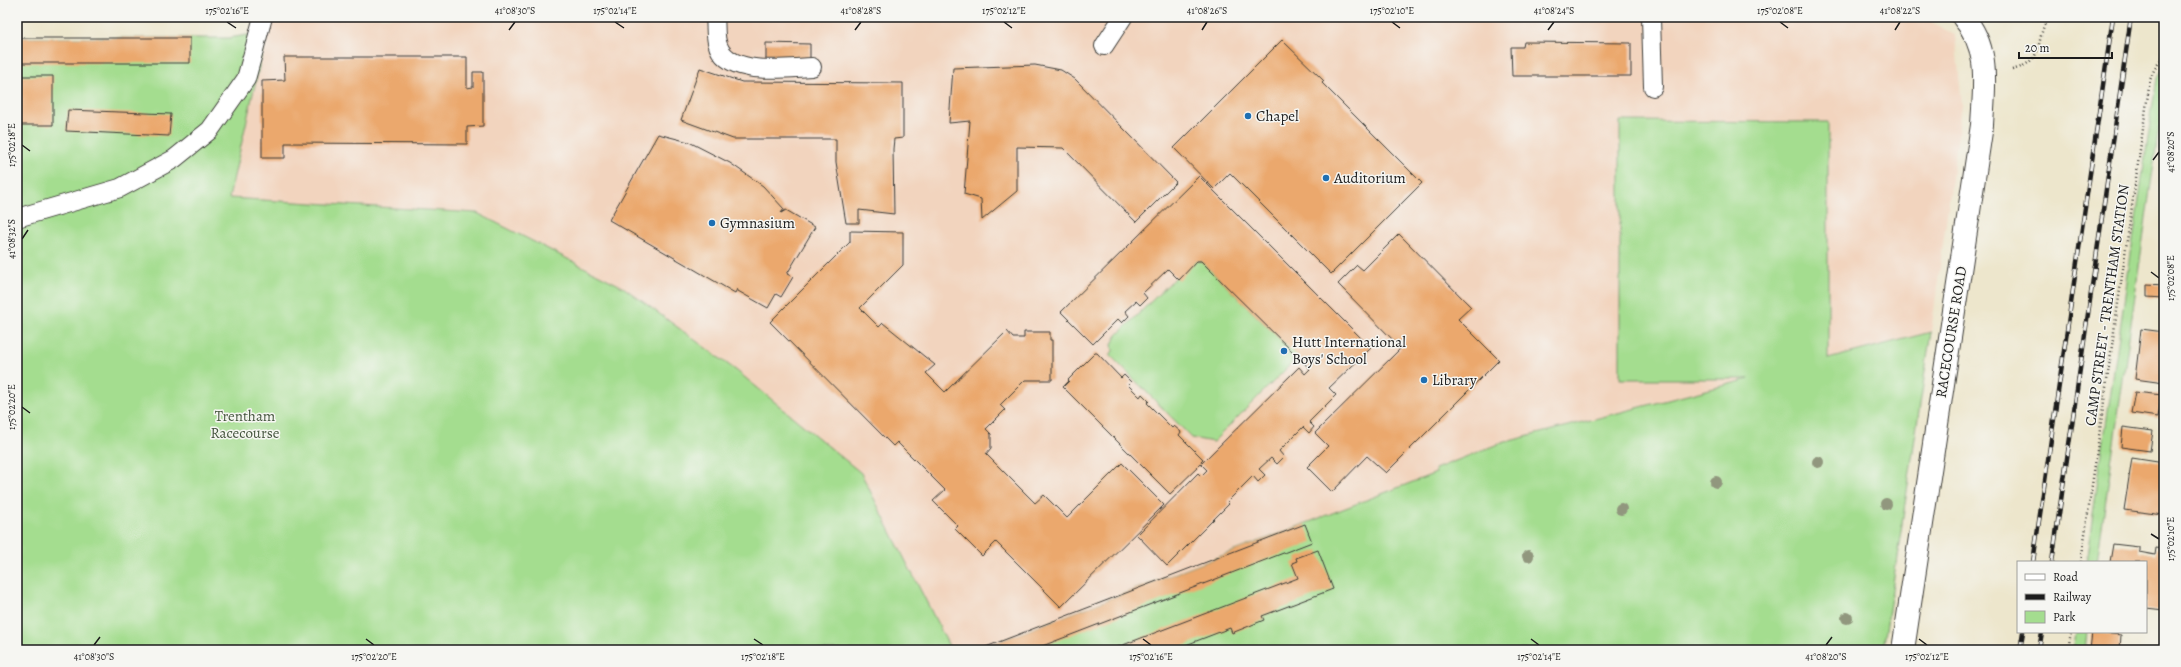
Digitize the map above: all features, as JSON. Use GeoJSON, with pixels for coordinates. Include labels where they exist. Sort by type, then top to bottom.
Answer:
{"type":"FeatureCollection","features":[{"type":"Feature","properties":{"kind":"street","name":"RACECOURSE ROAD"},"geometry":{"type":"LineString","coordinates":[[1903,650],[1982,125],[1985,79],[1984,57],[1974,34],[1964,17]]}},
{"type":"Feature","properties":{"kind":"lane"},"geometry":{"type":"LineString","coordinates":[[17,218],[120,188],[174,159],[210,130],[246,79],[263,17]]}},
{"type":"Feature","properties":{"kind":"lane"},"geometry":{"type":"LineString","coordinates":[[716,17],[717,43],[723,53],[731,60],[753,69],[812,67]]}},
{"type":"Feature","properties":{"kind":"lane"},"geometry":{"type":"LineString","coordinates":[[1104,46],[1123,17]]}},
{"type":"Feature","properties":{"kind":"lane"},"geometry":{"type":"LineString","coordinates":[[1651,17],[1653,87]]}},
{"type":"Feature","properties":{"kind":"path"},"geometry":{"type":"LineString","coordinates":[[1985,79],[2031,62],[2040,47],[2044,24],[2049,17]]}},
{"type":"Feature","properties":{"kind":"path","name":"CAMP STREET - TRENTHAM STATION"},"geometry":{"type":"LineString","coordinates":[[2081,561],[2150,80],[2154,70],[2164,55]]}},
{"type":"Feature","properties":{"kind":"path"},"geometry":{"type":"LineString","coordinates":[[2068,650],[2071,633]]}},
{"type":"Feature","properties":{"kind":"shaded area","name":"Hutt International Boys' School"},"geometry":{"type":"Polygon","coordinates":[[[271,17],[1922,17],[1955,35],[1962,105],[1931,332],[1498,444],[1435,469],[1436,473],[978,650],[951,650],[861,473],[229,198],[271,17]]]}},
{"type":"Feature","properties":{"kind":"green space","name":"Trentham Racecourse"},"geometry":{"type":"Polygon","coordinates":[[[247,35],[266,37],[229,198],[477,213],[623,287],[737,371],[861,473],[951,650],[17,650],[17,38],[229,38],[247,35]]]}},
{"type":"Feature","properties":{"kind":"green space"},"geometry":{"type":"Polygon","coordinates":[[[2164,64],[2164,125],[2159,127],[2097,561],[2086,561],[2153,103],[2157,78],[2164,64]]]}},
{"type":"Feature","properties":{"kind":"green space"},"geometry":{"type":"Polygon","coordinates":[[[1620,121],[1828,122],[1828,359],[1931,332],[1883,650],[978,650],[1436,473],[1435,469],[1498,444],[1749,379],[1620,379],[1620,121]]]}},
{"type":"Feature","properties":{"kind":"green space"},"geometry":{"type":"Polygon","coordinates":[[[1197,261],[1201,261],[1298,357],[1213,442],[1192,438],[1110,355],[1113,351],[1112,344],[1117,335],[1176,277],[1179,279],[1197,261]]]}},
{"type":"Feature","properties":{"kind":"green space"},"geometry":{"type":"Polygon","coordinates":[[[2076,633],[2087,633],[2085,650],[2073,650],[2076,633]]]}},
{"type":"Feature","properties":{"kind":"building"},"geometry":{"type":"Polygon","coordinates":[[[17,38],[190,38],[190,63],[17,63],[17,38]]]}},
{"type":"Feature","properties":{"kind":"building","name":"Auditorium"},"geometry":{"type":"Polygon","coordinates":[[[1282,40],[1324,81],[1322,83],[1422,183],[1331,274],[1230,173],[1214,189],[1174,148],[1282,40]]]}},
{"type":"Feature","properties":{"kind":"building"},"geometry":{"type":"Polygon","coordinates":[[[1524,42],[1631,43],[1631,76],[1512,76],[1511,47],[1523,47],[1524,42]]]}},
{"type":"Feature","properties":{"kind":"building"},"geometry":{"type":"Polygon","coordinates":[[[766,43],[810,44],[810,62],[766,62],[766,43]]]}},
{"type":"Feature","properties":{"kind":"building"},"geometry":{"type":"Polygon","coordinates":[[[284,57],[467,57],[467,88],[473,87],[473,72],[483,72],[483,126],[467,127],[467,144],[285,143],[285,158],[262,158],[262,81],[285,80],[284,57]]]}},
{"type":"Feature","properties":{"kind":"building"},"geometry":{"type":"Polygon","coordinates":[[[1035,65],[1061,70],[1075,79],[1176,182],[1136,222],[1063,148],[1017,147],[1017,191],[982,220],[981,199],[964,194],[970,121],[949,123],[953,68],[1035,65]]]}},
{"type":"Feature","properties":{"kind":"building"},"geometry":{"type":"Polygon","coordinates":[[[700,68],[742,82],[903,83],[903,138],[894,139],[893,149],[894,214],[859,210],[859,223],[846,223],[836,162],[836,139],[733,139],[681,120],[700,68]]]}},
{"type":"Feature","properties":{"kind":"building"},"geometry":{"type":"Polygon","coordinates":[[[17,76],[53,76],[53,125],[17,125],[17,76]]]}},
{"type":"Feature","properties":{"kind":"building"},"geometry":{"type":"Polygon","coordinates":[[[68,110],[171,114],[169,136],[66,131],[68,110]]]}},
{"type":"Feature","properties":{"kind":"building","name":"Gymnasium"},"geometry":{"type":"Polygon","coordinates":[[[658,134],[689,142],[730,163],[763,186],[784,209],[781,213],[786,210],[815,227],[787,274],[793,277],[781,297],[776,294],[768,308],[737,289],[735,293],[609,220],[658,134]]]}},
{"type":"Feature","properties":{"kind":"building"},"geometry":{"type":"Polygon","coordinates":[[[1199,176],[1371,348],[1329,388],[1336,395],[1309,422],[1314,427],[1309,433],[1303,427],[1279,451],[1284,457],[1277,464],[1271,458],[1259,469],[1265,475],[1258,482],[1253,476],[1227,502],[1229,504],[1167,566],[1137,535],[1198,473],[1201,476],[1207,470],[1201,464],[1170,494],[1063,387],[1069,381],[1068,380],[1095,353],[1097,353],[1121,378],[1124,375],[1131,382],[1128,385],[1140,397],[1142,394],[1149,401],[1147,403],[1172,428],[1174,426],[1181,432],[1179,435],[1203,459],[1201,461],[1202,463],[1299,367],[1305,374],[1310,369],[1201,261],[1197,261],[1179,280],[1168,269],[1143,293],[1147,298],[1140,305],[1136,301],[1125,311],[1129,316],[1122,323],[1118,319],[1093,344],[1061,312],[1199,176]]]}},
{"type":"Feature","properties":{"kind":"building"},"geometry":{"type":"Polygon","coordinates":[[[850,231],[903,232],[903,265],[860,308],[879,327],[883,323],[935,365],[926,373],[945,392],[1007,331],[1013,338],[1024,338],[1024,332],[1050,332],[1050,340],[1052,340],[1052,380],[1025,380],[1000,405],[1005,410],[986,429],[991,434],[991,448],[986,454],[1035,503],[1044,495],[1067,518],[1122,463],[1164,505],[1061,607],[996,542],[982,556],[955,529],[958,526],[933,501],[945,490],[897,442],[893,446],[770,322],[850,242],[850,231]]]}},
{"type":"Feature","properties":{"kind":"building","name":"Library"},"geometry":{"type":"Polygon","coordinates":[[[1399,234],[1471,307],[1458,319],[1499,360],[1386,473],[1367,456],[1332,492],[1307,467],[1328,446],[1315,433],[1401,348],[1338,284],[1357,265],[1363,270],[1399,234]]]}},
{"type":"Feature","properties":{"kind":"building"},"geometry":{"type":"Polygon","coordinates":[[[2147,284],[2164,285],[2164,298],[2147,297],[2147,284]]]}},
{"type":"Feature","properties":{"kind":"building"},"geometry":{"type":"Polygon","coordinates":[[[2141,329],[2164,332],[2164,383],[2135,379],[2141,329]]]}},
{"type":"Feature","properties":{"kind":"building"},"geometry":{"type":"Polygon","coordinates":[[[2135,392],[2162,395],[2158,417],[2131,413],[2135,392]]]}},
{"type":"Feature","properties":{"kind":"building"},"geometry":{"type":"Polygon","coordinates":[[[2123,427],[2153,431],[2150,451],[2121,447],[2123,427]]]}},
{"type":"Feature","properties":{"kind":"building"},"geometry":{"type":"Polygon","coordinates":[[[2132,458],[2164,463],[2164,515],[2124,510],[2132,458]]]}},
{"type":"Feature","properties":{"kind":"building"},"geometry":{"type":"Polygon","coordinates":[[[1305,524],[1312,542],[1032,650],[978,650],[1305,524]]]}},
{"type":"Feature","properties":{"kind":"building"},"geometry":{"type":"Polygon","coordinates":[[[2113,544],[2139,547],[2139,552],[2155,555],[2156,548],[2164,549],[2164,611],[2147,609],[2147,561],[2110,561],[2113,544]]]}},
{"type":"Feature","properties":{"kind":"building"},"geometry":{"type":"Polygon","coordinates":[[[1318,550],[1333,589],[1262,616],[1264,620],[1232,633],[1230,628],[1173,650],[1110,650],[1298,578],[1292,563],[1297,561],[1296,558],[1318,550]]]}},
{"type":"Feature","properties":{"kind":"building"},"geometry":{"type":"Polygon","coordinates":[[[2092,633],[2121,635],[2120,650],[2090,650],[2092,633]]]}},
{"type":"Feature","properties":{"kind":"railway"},"geometry":{"type":"LineString","coordinates":[[2033,561],[2113,17]]}},
{"type":"Feature","properties":{"kind":"railway"},"geometry":{"type":"LineString","coordinates":[[2052,561],[2131,17]]}},
{"type":"Feature","properties":{"kind":"railway"},"geometry":{"type":"LineString","coordinates":[[2020,650],[2023,633]]}},
{"type":"Feature","properties":{"kind":"railway"},"geometry":{"type":"LineString","coordinates":[[2039,650],[2042,633]]}},
{"type":"Feature","properties":{"kind":"place","name":"Chapel"},"geometry":{"type":"Point","coordinates":[1248,116]}},
{"type":"Feature","properties":{"kind":"place","name":"Auditorium"},"geometry":{"type":"Point","coordinates":[1326,178]}},
{"type":"Feature","properties":{"kind":"place","name":"Gymnasium"},"geometry":{"type":"Point","coordinates":[712,223]}},
{"type":"Feature","properties":{"kind":"place","name":"Hutt International Boys' School"},"geometry":{"type":"Point","coordinates":[1284,351]}},
{"type":"Feature","properties":{"kind":"place","name":"Library"},"geometry":{"type":"Point","coordinates":[1424,380]}}]}
